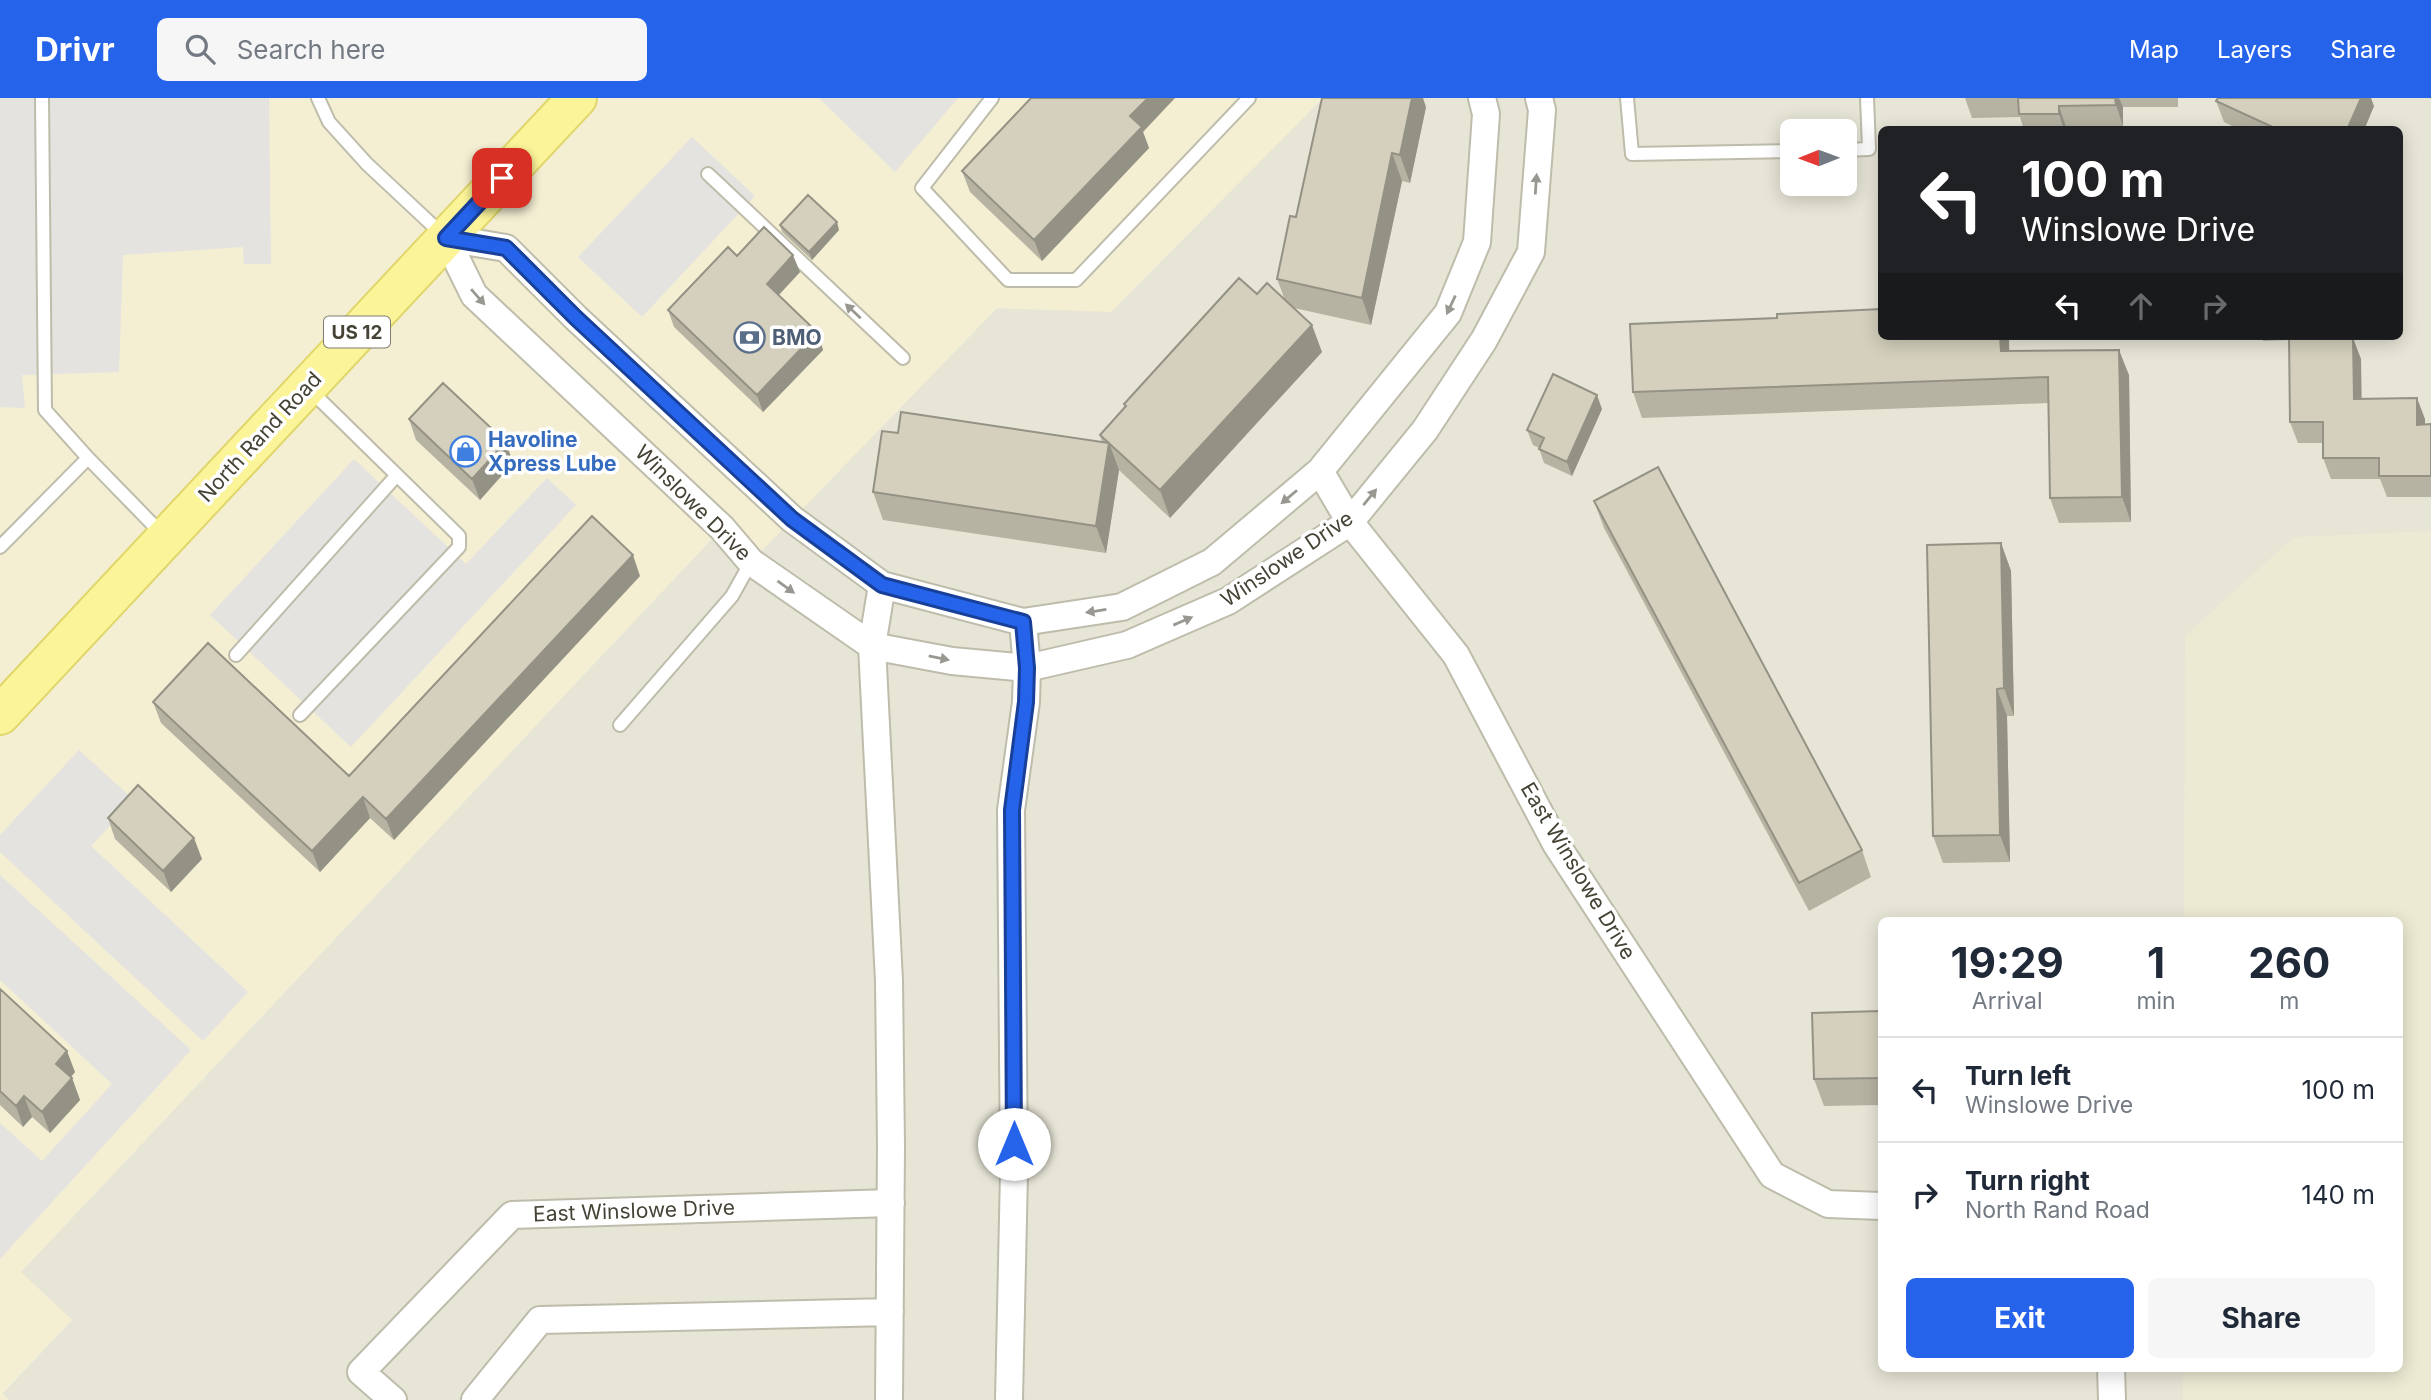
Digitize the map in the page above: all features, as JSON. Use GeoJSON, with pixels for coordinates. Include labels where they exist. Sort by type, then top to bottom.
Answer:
{"type":"FeatureCollection","features":[{"type":"Feature","properties":{"kind":"main road","name":"North Rand Road"},"geometry":{"type":"LineString","coordinates":[[0,715],[577,98]]}},
{"type":"Feature","properties":{"kind":"street","name":"Winslowe Drive"},"geometry":{"type":"LineString","coordinates":[[446,238],[506,248],[576,318],[792,519],[882,585],[1023,622],[1122,607],[1212,562],[1320,471],[1448,313],[1477,243],[1486,114],[1482,98]]}},
{"type":"Feature","properties":{"kind":"street","name":"Winslowe Drive"},"geometry":{"type":"LineString","coordinates":[[446,238],[474,295],[722,528],[751,562],[872,646],[952,661],[1027,668],[1127,645],[1228,601],[1350,522],[1425,430],[1484,340],[1531,252],[1542,110],[1539,98]]}},
{"type":"Feature","properties":{"kind":"street","name":"East Winslowe Drive"},"geometry":{"type":"LineString","coordinates":[[1320,471],[1350,522],[1456,655],[1556,844],[1772,1175],[1828,1204],[1878,1206]]}},
{"type":"Feature","properties":{"kind":"street"},"geometry":{"type":"LineString","coordinates":[[882,585],[872,646],[889,981],[889,1400]]}},
{"type":"Feature","properties":{"kind":"street"},"geometry":{"type":"LineString","coordinates":[[1009,1400],[1014,1171],[1012,810],[1026,702],[1027,668],[1023,622]]}},
{"type":"Feature","properties":{"kind":"street","name":"East Winslowe Drive"},"geometry":{"type":"LineString","coordinates":[[393,1400],[361,1372],[512,1214],[891,1203]]}},
{"type":"Feature","properties":{"kind":"street"},"geometry":{"type":"LineString","coordinates":[[475,1400],[540,1320],[890,1312]]}},
{"type":"Feature","properties":{"kind":"street"},"geometry":{"type":"LineString","coordinates":[[2111,1372],[2112,1400]]}},
{"type":"Feature","properties":{"kind":"lane"},"geometry":{"type":"LineString","coordinates":[[42,98],[45,410],[166,538]]}},
{"type":"Feature","properties":{"kind":"lane"},"geometry":{"type":"LineString","coordinates":[[318,98],[330,122],[367,164],[446,238]]}},
{"type":"Feature","properties":{"kind":"lane"},"geometry":{"type":"LineString","coordinates":[[992,98],[922,188],[1008,280],[1076,280],[1250,98]]}},
{"type":"Feature","properties":{"kind":"lane"},"geometry":{"type":"LineString","coordinates":[[1627,98],[1632,154],[1780,151]]}},
{"type":"Feature","properties":{"kind":"lane"},"geometry":{"type":"LineString","coordinates":[[1857,149],[1869,149],[1867,98]]}},
{"type":"Feature","properties":{"kind":"lane"},"geometry":{"type":"LineString","coordinates":[[708,174],[903,358]]}},
{"type":"Feature","properties":{"kind":"lane"},"geometry":{"type":"LineString","coordinates":[[300,715],[459,547],[459,536],[307,386]]}},
{"type":"Feature","properties":{"kind":"lane"},"geometry":{"type":"LineString","coordinates":[[0,547],[88,458]]}},
{"type":"Feature","properties":{"kind":"lane"},"geometry":{"type":"LineString","coordinates":[[236,655],[397,475]]}},
{"type":"Feature","properties":{"kind":"lane"},"geometry":{"type":"LineString","coordinates":[[620,725],[732,596],[751,562]]}},
{"type":"Feature","properties":{"kind":"shaded area"},"geometry":{"type":"Polygon","coordinates":[[[0,98],[1323,98],[1111,312],[997,308],[751,562],[721,529],[21,1272],[72,1320],[2,1393],[9,1400],[0,1400],[0,98]]]}},
{"type":"Feature","properties":{"kind":"shaded area"},"geometry":{"type":"Polygon","coordinates":[[[0,98],[269,98],[271,264],[244,264],[243,247],[123,255],[119,372],[22,375],[25,408],[0,407],[0,98]]]}},
{"type":"Feature","properties":{"kind":"shaded area"},"geometry":{"type":"Polygon","coordinates":[[[819,98],[958,98],[895,172],[819,98]]]}},
{"type":"Feature","properties":{"kind":"shaded area"},"geometry":{"type":"Polygon","coordinates":[[[1323,98],[2431,98],[2431,1400],[9,1400],[2,1394],[72,1320],[20,1273],[722,528],[751,561],[997,308],[1111,311],[1323,98]]]}},
{"type":"Feature","properties":{"kind":"shaded area"},"geometry":{"type":"Polygon","coordinates":[[[692,137],[755,196],[642,317],[578,257],[692,137]]]}},
{"type":"Feature","properties":{"kind":"shaded area"},"geometry":{"type":"Polygon","coordinates":[[[354,459],[466,564],[547,478],[576,505],[351,747],[210,615],[354,459]]]}},
{"type":"Feature","properties":{"kind":"shaded area"},"geometry":{"type":"Polygon","coordinates":[[[2431,531],[2431,1400],[2183,1400],[2183,1372],[2403,1372],[2403,917],[2184,917],[2185,636],[2294,537],[2431,531]]]}},
{"type":"Feature","properties":{"kind":"shaded area"},"geometry":{"type":"Polygon","coordinates":[[[79,750],[134,800],[91,846],[248,992],[203,1041],[0,852],[0,835],[79,750]]]}},
{"type":"Feature","properties":{"kind":"shaded area"},"geometry":{"type":"Polygon","coordinates":[[[0,875],[191,1050],[0,1259],[0,1123],[42,1161],[112,1084],[0,980],[0,875]]]}},
{"type":"Feature","properties":{"kind":"building"},"geometry":{"type":"Polygon","coordinates":[[[1031,98],[1148,98],[1130,116],[1142,127],[1034,240],[962,171],[1031,98]]]}},
{"type":"Feature","properties":{"kind":"building"},"geometry":{"type":"Polygon","coordinates":[[[1322,98],[1412,98],[1400,155],[1392,153],[1362,298],[1277,279],[1290,216],[1296,217],[1322,98]]]}},
{"type":"Feature","properties":{"kind":"building"},"geometry":{"type":"Polygon","coordinates":[[[2018,98],[2115,98],[2116,105],[2059,106],[2059,114],[2019,114],[2018,98]]]}},
{"type":"Feature","properties":{"kind":"building"},"geometry":{"type":"Polygon","coordinates":[[[2218,98],[2361,98],[2349,126],[2270,126],[2216,101],[2218,98]]]}},
{"type":"Feature","properties":{"kind":"building"},"geometry":{"type":"Polygon","coordinates":[[[808,195],[837,222],[809,252],[780,225],[808,195]]]}},
{"type":"Feature","properties":{"kind":"building","name":"BMO"},"geometry":{"type":"Polygon","coordinates":[[[764,227],[793,255],[767,284],[817,332],[757,395],[668,310],[728,247],[737,256],[764,227]]]}},
{"type":"Feature","properties":{"kind":"building"},"geometry":{"type":"Polygon","coordinates":[[[1239,278],[1257,294],[1267,283],[1312,325],[1160,490],[1100,435],[1126,406],[1124,404],[1239,278]]]}},
{"type":"Feature","properties":{"kind":"building"},"geometry":{"type":"Polygon","coordinates":[[[1878,309],[1878,340],[2000,340],[2001,351],[2119,350],[2122,497],[2050,498],[2048,377],[1633,392],[1630,324],[1777,318],[1777,314],[1878,309]]]}},
{"type":"Feature","properties":{"kind":"building"},"geometry":{"type":"Polygon","coordinates":[[[2289,340],[2353,340],[2354,399],[2417,398],[2417,425],[2431,424],[2431,476],[2379,476],[2379,458],[2323,458],[2323,422],[2290,422],[2289,340]]]}},
{"type":"Feature","properties":{"kind":"building"},"geometry":{"type":"Polygon","coordinates":[[[1553,374],[1597,395],[1567,462],[1539,449],[1544,438],[1527,430],[1553,374]]]}},
{"type":"Feature","properties":{"kind":"building","name":"Havoline Xpress Lube"},"geometry":{"type":"Polygon","coordinates":[[[443,383],[506,442],[472,479],[409,419],[443,383]]]}},
{"type":"Feature","properties":{"kind":"building"},"geometry":{"type":"Polygon","coordinates":[[[901,412],[1109,443],[1096,526],[873,492],[882,431],[898,433],[901,412]]]}},
{"type":"Feature","properties":{"kind":"building"},"geometry":{"type":"Polygon","coordinates":[[[1658,467],[1862,850],[1799,883],[1594,501],[1658,467]]]}},
{"type":"Feature","properties":{"kind":"building"},"geometry":{"type":"Polygon","coordinates":[[[592,516],[633,555],[386,819],[363,797],[312,851],[153,702],[208,643],[349,776],[592,516]]]}},
{"type":"Feature","properties":{"kind":"building"},"geometry":{"type":"Polygon","coordinates":[[[2001,543],[2004,688],[1997,689],[2000,835],[1933,836],[1927,545],[2001,543]]]}},
{"type":"Feature","properties":{"kind":"building"},"geometry":{"type":"Polygon","coordinates":[[[138,785],[194,838],[163,871],[108,818],[138,785]]]}},
{"type":"Feature","properties":{"kind":"building"},"geometry":{"type":"Polygon","coordinates":[[[0,989],[67,1051],[56,1064],[72,1078],[42,1112],[24,1096],[16,1106],[0,1091],[0,989]]]}},
{"type":"Feature","properties":{"kind":"building"},"geometry":{"type":"Polygon","coordinates":[[[1878,1011],[1878,1078],[1814,1079],[1812,1013],[1878,1011]]]}},
{"type":"Feature","properties":{"kind":"place","name":"BMO"},"geometry":{"type":"Point","coordinates":[749,338]}},
{"type":"Feature","properties":{"kind":"place","name":"Havoline Xpress Lube"},"geometry":{"type":"Point","coordinates":[465,452]}},
{"type":"Feature","properties":{"kind":"route"},"geometry":{"type":"LineString","coordinates":[[502,178],[446,238],[506,248],[576,318],[792,519],[882,585],[1023,622],[1027,668],[1026,702],[1012,810],[1014,1144]]}}]}
